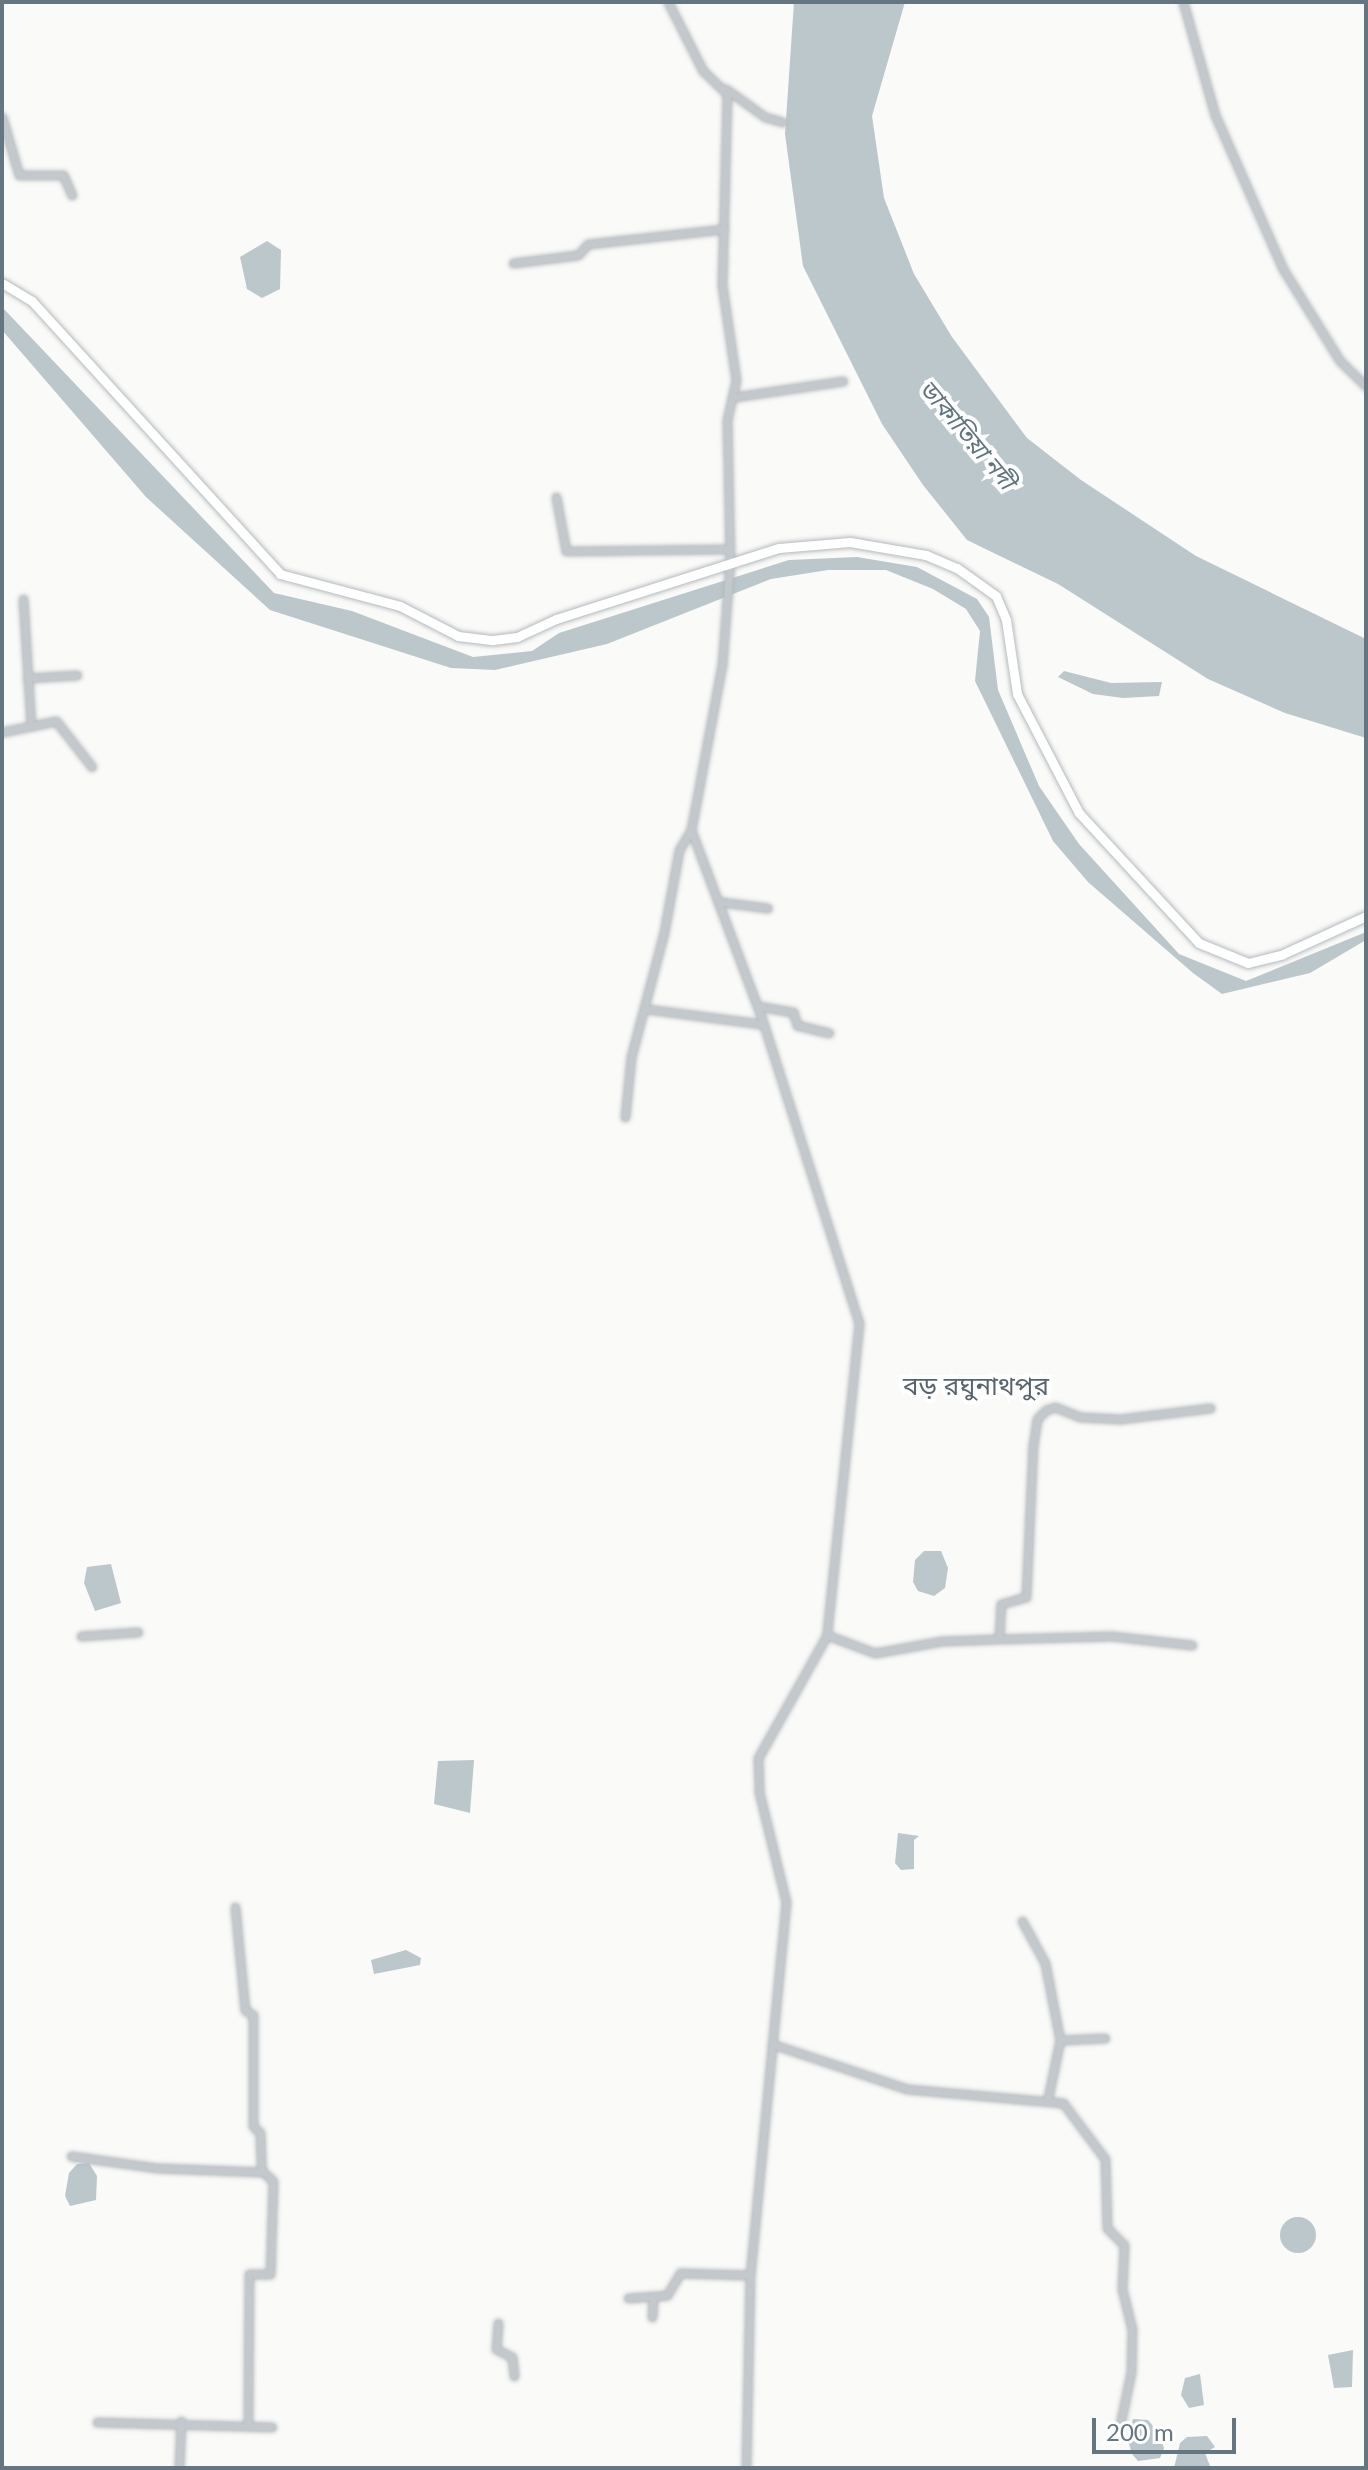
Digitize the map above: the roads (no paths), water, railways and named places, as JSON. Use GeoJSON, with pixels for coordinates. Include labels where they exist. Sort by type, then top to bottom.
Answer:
{"type":"FeatureCollection","features":[{"type":"Feature","properties":{"kind":"main road"},"geometry":{"type":"LineString","coordinates":[[2,283],[32,301],[280,574],[400,606],[458,636],[493,640],[517,637],[730,561],[779,548],[850,542],[926,555],[983,585],[996,596],[1006,620],[1017,694],[1079,813],[1199,943],[1248,963],[1283,954],[1366,916]]}},
{"type":"Feature","properties":{"kind":"street"},"geometry":{"type":"LineString","coordinates":[[668,2],[703,71],[765,117],[782,122]]}},
{"type":"Feature","properties":{"kind":"street"},"geometry":{"type":"LineString","coordinates":[[1183,2],[1215,115],[1283,269],[1340,361],[1366,386]]}},
{"type":"Feature","properties":{"kind":"street"},"geometry":{"type":"LineString","coordinates":[[625,1117],[631,1096],[628,1070],[646,1009],[679,850],[691,830],[722,665],[730,561],[727,549],[727,420],[734,397],[722,285],[724,88]]}},
{"type":"Feature","properties":{"kind":"street"},"geometry":{"type":"LineString","coordinates":[[2,117],[19,175],[63,175],[72,195]]}},
{"type":"Feature","properties":{"kind":"street"},"geometry":{"type":"LineString","coordinates":[[513,263],[578,255],[588,244],[724,229]]}},
{"type":"Feature","properties":{"kind":"street"},"geometry":{"type":"LineString","coordinates":[[734,397],[843,381]]}},
{"type":"Feature","properties":{"kind":"street"},"geometry":{"type":"LineString","coordinates":[[556,497],[566,551],[727,549]]}},
{"type":"Feature","properties":{"kind":"street"},"geometry":{"type":"LineString","coordinates":[[23,599],[31,726]]}},
{"type":"Feature","properties":{"kind":"street"},"geometry":{"type":"LineString","coordinates":[[27,678],[77,675]]}},
{"type":"Feature","properties":{"kind":"street"},"geometry":{"type":"LineString","coordinates":[[2,732],[56,721],[92,767]]}},
{"type":"Feature","properties":{"kind":"street"},"geometry":{"type":"LineString","coordinates":[[691,830],[721,902],[758,1006],[859,1323],[827,1635],[758,1758],[759,1792],[786,1902],[750,2275],[746,2468]]}},
{"type":"Feature","properties":{"kind":"street"},"geometry":{"type":"LineString","coordinates":[[721,902],[768,908]]}},
{"type":"Feature","properties":{"kind":"street"},"geometry":{"type":"LineString","coordinates":[[758,1006],[793,1012],[797,1025],[829,1033]]}},
{"type":"Feature","properties":{"kind":"street"},"geometry":{"type":"LineString","coordinates":[[646,1009],[762,1024]]}},
{"type":"Feature","properties":{"kind":"street"},"geometry":{"type":"LineString","coordinates":[[999,1639],[1001,1604],[1023,1601],[1028,1590],[1027,1514],[1037,1419],[1055,1407],[1080,1417],[1120,1419],[1210,1408]]}},
{"type":"Feature","properties":{"kind":"street"},"geometry":{"type":"LineString","coordinates":[[81,1636],[138,1632]]}},
{"type":"Feature","properties":{"kind":"street"},"geometry":{"type":"LineString","coordinates":[[827,1635],[875,1653],[942,1641],[1112,1636],[1192,1645]]}},
{"type":"Feature","properties":{"kind":"street"},"geometry":{"type":"LineString","coordinates":[[235,1907],[245,2010],[253,2013],[253,2126],[260,2133],[263,2172]]}},
{"type":"Feature","properties":{"kind":"street"},"geometry":{"type":"LineString","coordinates":[[1022,1921],[1045,1963],[1060,2040],[1048,2098]]}},
{"type":"Feature","properties":{"kind":"street"},"geometry":{"type":"LineString","coordinates":[[1060,2040],[1105,2038]]}},
{"type":"Feature","properties":{"kind":"street"},"geometry":{"type":"LineString","coordinates":[[772,2044],[907,2089],[1048,2098],[1063,2103],[1105,2159],[1107,2228],[1124,2245],[1122,2289],[1132,2329],[1131,2372],[1120,2425]]}},
{"type":"Feature","properties":{"kind":"street"},"geometry":{"type":"LineString","coordinates":[[71,2156],[143,2167],[263,2172],[273,2181],[270,2274],[249,2274],[248,2426]]}},
{"type":"Feature","properties":{"kind":"street"},"geometry":{"type":"LineString","coordinates":[[628,2298],[667,2295],[680,2273],[750,2275]]}},
{"type":"Feature","properties":{"kind":"street"},"geometry":{"type":"LineString","coordinates":[[652,2317],[653,2298]]}},
{"type":"Feature","properties":{"kind":"street"},"geometry":{"type":"LineString","coordinates":[[498,2323],[496,2349],[510,2353],[514,2376]]}},
{"type":"Feature","properties":{"kind":"street"},"geometry":{"type":"LineString","coordinates":[[179,2468],[181,2421]]}},
{"type":"Feature","properties":{"kind":"street"},"geometry":{"type":"LineString","coordinates":[[97,2422],[181,2421],[272,2427]]}},
{"type":"Feature","properties":{"kind":"water","name":"ডাকাতিয়া নদী"},"geometry":{"type":"Polygon","coordinates":[[[794,2],[905,2],[872,116],[884,198],[914,274],[952,337],[1027,438],[1081,480],[1196,556],[1366,639],[1366,738],[1285,713],[1208,679],[1058,584],[967,540],[923,485],[882,424],[803,266],[785,134],[794,2]]]}},
{"type":"Feature","properties":{"kind":"water"},"geometry":{"type":"Polygon","coordinates":[[[267,241],[281,250],[280,289],[262,298],[247,289],[240,257],[267,241]]]}},
{"type":"Feature","properties":{"kind":"water"},"geometry":{"type":"Polygon","coordinates":[[[2,307],[274,593],[352,611],[473,657],[532,651],[559,633],[789,560],[857,557],[917,567],[977,599],[989,617],[998,690],[1039,786],[1079,844],[1179,954],[1246,981],[1366,932],[1366,940],[1310,973],[1222,994],[1193,973],[1088,882],[1053,841],[975,681],[980,631],[966,609],[933,589],[886,570],[828,570],[771,579],[607,644],[495,670],[451,668],[270,610],[146,497],[2,330],[2,307]]]}},
{"type":"Feature","properties":{"kind":"water"},"geometry":{"type":"Polygon","coordinates":[[[1064,671],[1111,683],[1162,682],[1159,696],[1123,698],[1093,694],[1058,677],[1064,671]]]}},
{"type":"Feature","properties":{"kind":"water"},"geometry":{"type":"Polygon","coordinates":[[[924,1551],[941,1551],[948,1568],[945,1588],[934,1596],[918,1591],[913,1582],[915,1560],[924,1551]]]}},
{"type":"Feature","properties":{"kind":"water"},"geometry":{"type":"Polygon","coordinates":[[[111,1564],[121,1603],[95,1611],[84,1583],[87,1567],[111,1564]]]}},
{"type":"Feature","properties":{"kind":"water"},"geometry":{"type":"Polygon","coordinates":[[[474,1760],[470,1813],[434,1804],[438,1761],[474,1760]]]}},
{"type":"Feature","properties":{"kind":"water"},"geometry":{"type":"Polygon","coordinates":[[[898,1833],[919,1836],[914,1840],[914,1869],[901,1870],[895,1863],[898,1833]]]}},
{"type":"Feature","properties":{"kind":"water"},"geometry":{"type":"Polygon","coordinates":[[[406,1950],[421,1958],[420,1965],[374,1974],[371,1960],[406,1950]]]}},
{"type":"Feature","properties":{"kind":"water"},"geometry":{"type":"Polygon","coordinates":[[[89,2163],[97,2176],[96,2200],[70,2206],[65,2196],[69,2173],[77,2164],[89,2163]]]}},
{"type":"Feature","properties":{"kind":"water"},"geometry":{"type":"Polygon","coordinates":[[[1298,2217],[1311,2222],[1316,2235],[1311,2248],[1298,2253],[1285,2248],[1280,2235],[1285,2222],[1298,2217]]]}},
{"type":"Feature","properties":{"kind":"water"},"geometry":{"type":"Polygon","coordinates":[[[1353,2350],[1352,2387],[1334,2388],[1328,2355],[1353,2350]]]}},
{"type":"Feature","properties":{"kind":"water"},"geometry":{"type":"Polygon","coordinates":[[[1200,2374],[1204,2405],[1189,2408],[1181,2395],[1185,2378],[1200,2374]]]}},
{"type":"Feature","properties":{"kind":"water"},"geometry":{"type":"Polygon","coordinates":[[[1133,2419],[1148,2420],[1159,2433],[1164,2448],[1160,2458],[1138,2461],[1132,2454],[1127,2437],[1133,2419]]]}},
{"type":"Feature","properties":{"kind":"water"},"geometry":{"type":"Polygon","coordinates":[[[1207,2436],[1215,2447],[1205,2453],[1210,2466],[1174,2468],[1180,2443],[1187,2437],[1207,2436]]]}},
{"type":"Feature","properties":{"kind":"district","name":"বড় রঘুনাথপুর"},"geometry":{"type":"Point","coordinates":[976,1386]}}]}
